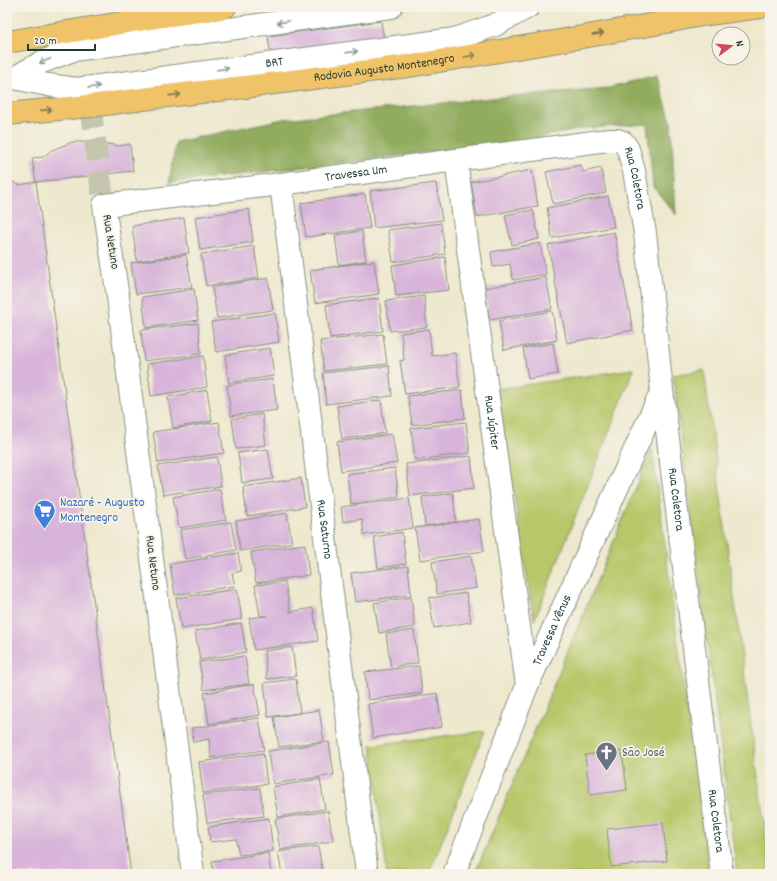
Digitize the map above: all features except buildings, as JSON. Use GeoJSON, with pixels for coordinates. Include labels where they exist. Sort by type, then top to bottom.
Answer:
{"type":"FeatureCollection","features":[{"type":"Feature","properties":{"kind":"main road"},"geometry":{"type":"LineString","coordinates":[[7,42],[130,14],[225,7]]}},
{"type":"Feature","properties":{"kind":"main road","name":"Rodovia Augusto Montenegro"},"geometry":{"type":"LineString","coordinates":[[7,114],[90,106],[415,65],[666,22],[700,11],[760,7]]}},
{"type":"Feature","properties":{"kind":"street","name":"BRT"},"geometry":{"type":"LineString","coordinates":[[10,79],[42,62],[73,50],[391,7]]}},
{"type":"Feature","properties":{"kind":"street","name":"BRT"},"geometry":{"type":"LineString","coordinates":[[10,79],[77,89],[455,39],[495,25],[528,7]]}},
{"type":"Feature","properties":{"kind":"street","name":"Travessa Um"},"geometry":{"type":"LineString","coordinates":[[104,205],[280,184],[608,140]]}},
{"type":"Feature","properties":{"kind":"street","name":"Rua Coletora"},"geometry":{"type":"LineString","coordinates":[[608,140],[623,142],[628,149],[634,171],[644,233],[722,874]]}},
{"type":"Feature","properties":{"kind":"street","name":"Rua Júpiter"},"geometry":{"type":"LineString","coordinates":[[456,160],[527,686]]}},
{"type":"Feature","properties":{"kind":"street","name":"Rua Saturno"},"geometry":{"type":"LineString","coordinates":[[280,184],[367,874]]}},
{"type":"Feature","properties":{"kind":"street","name":"Rua Netuno"},"geometry":{"type":"LineString","coordinates":[[104,205],[119,305],[193,874]]}},
{"type":"Feature","properties":{"kind":"street","name":"Travessa Vênus"},"geometry":{"type":"LineString","coordinates":[[454,874],[527,686],[662,390]]}},
{"type":"Feature","properties":{"kind":"green space"},"geometry":{"type":"Polygon","coordinates":[[[657,76],[671,121],[676,215],[653,187],[647,124],[588,128],[507,143],[169,183],[176,142],[283,119],[533,94],[609,88],[657,76]]]}},
{"type":"Feature","properties":{"kind":"green space"},"geometry":{"type":"Polygon","coordinates":[[[634,369],[534,621],[497,389],[634,369]]]}},
{"type":"Feature","properties":{"kind":"green space"},"geometry":{"type":"Polygon","coordinates":[[[704,370],[770,874],[737,874],[673,375],[704,370]]]}},
{"type":"Feature","properties":{"kind":"green space"},"geometry":{"type":"Polygon","coordinates":[[[652,449],[709,874],[475,874],[652,449]]]}},
{"type":"Feature","properties":{"kind":"green space"},"geometry":{"type":"Polygon","coordinates":[[[485,731],[429,874],[387,874],[371,745],[485,731]]]}},
{"type":"Feature","properties":{"kind":"tunnel"},"geometry":{"type":"LineString","coordinates":[[90,106],[104,205]]}},
{"type":"Feature","properties":{"kind":"place","name":"Nazaré - Augusto Montenegro"},"geometry":{"type":"Point","coordinates":[45,530]}},
{"type":"Feature","properties":{"kind":"place","name":"São José"},"geometry":{"type":"Point","coordinates":[606,772]}}]}
